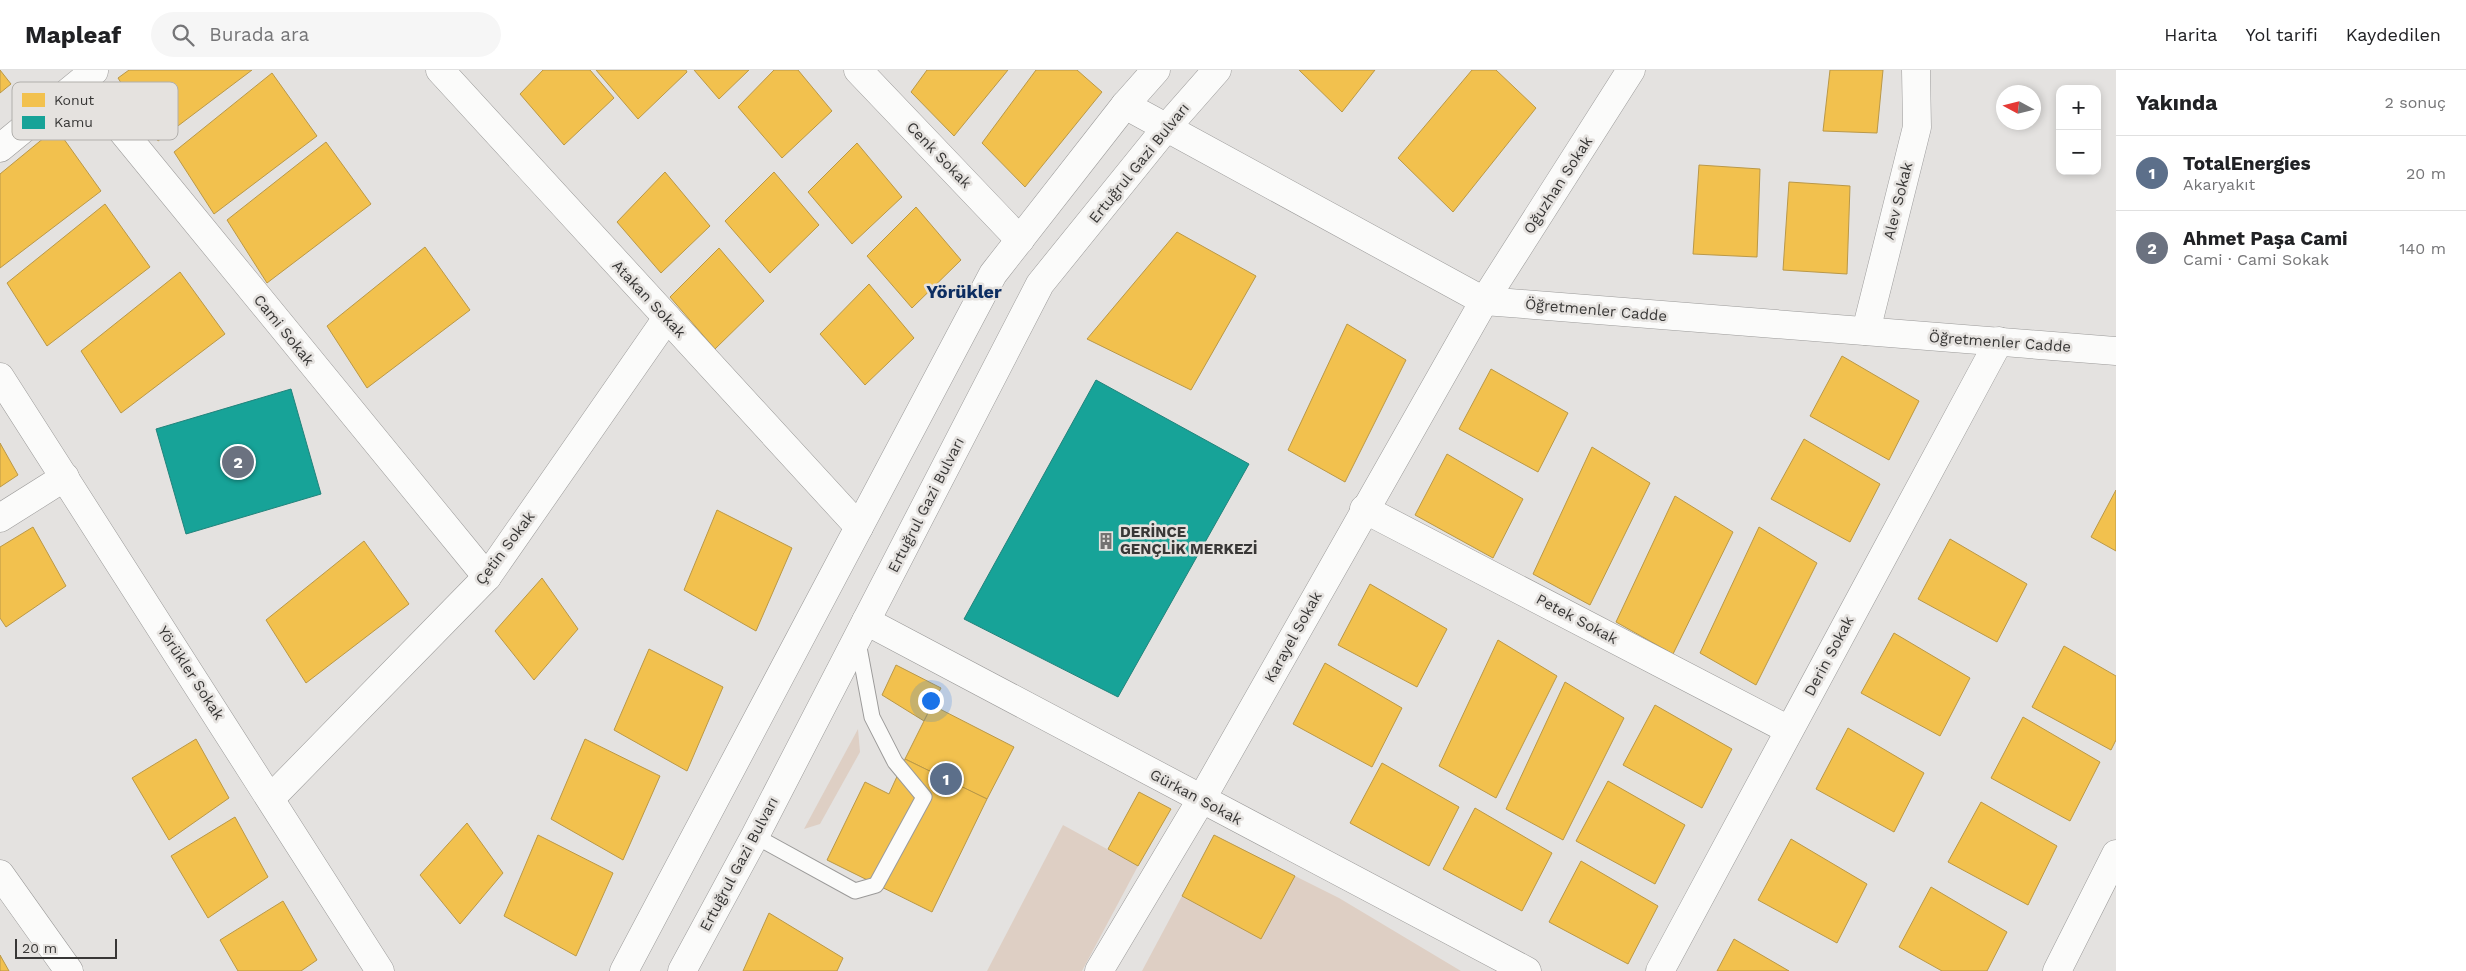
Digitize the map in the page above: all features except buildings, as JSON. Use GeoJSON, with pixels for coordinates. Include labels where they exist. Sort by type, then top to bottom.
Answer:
{"type":"FeatureCollection","features":[{"type":"Feature","properties":{"kind":"street","name":"Atakan Sokak"},"geometry":{"type":"LineString","coordinates":[[440,70],[859,527]]}},
{"type":"Feature","properties":{"kind":"street","name":"Cenk Sokak"},"geometry":{"type":"LineString","coordinates":[[858,70],[1020,240]]}},
{"type":"Feature","properties":{"kind":"street"},"geometry":{"type":"LineString","coordinates":[[624,971],[994,274],[1125,105],[1156,70]]}},
{"type":"Feature","properties":{"kind":"street","name":"Ertuğrul Gazi Bulvarı"},"geometry":{"type":"LineString","coordinates":[[682,971],[755,836],[1040,284],[1166,128],[1217,70]]}},
{"type":"Feature","properties":{"kind":"street","name":"Oğuzhan Sokak"},"geometry":{"type":"LineString","coordinates":[[1484,301],[1631,70]]}},
{"type":"Feature","properties":{"kind":"street","name":"Alev Sokak"},"geometry":{"type":"LineString","coordinates":[[1866,331],[1917,127],[1916,70]]}},
{"type":"Feature","properties":{"kind":"street","name":"Öğretmenler Cadde"},"geometry":{"type":"LineString","coordinates":[[1125,105],[1484,301],[2116,351]]}},
{"type":"Feature","properties":{"kind":"street"},"geometry":{"type":"LineString","coordinates":[[0,148],[12,138]]}},
{"type":"Feature","properties":{"kind":"street","name":"Cami Sokak"},"geometry":{"type":"LineString","coordinates":[[140,140],[487,576]]}},
{"type":"Feature","properties":{"kind":"street","name":"Karayel Sokak"},"geometry":{"type":"LineString","coordinates":[[1099,971],[1201,800],[1364,509],[1484,301]]}},
{"type":"Feature","properties":{"kind":"street","name":"Çetin Sokak"},"geometry":{"type":"LineString","coordinates":[[272,798],[487,576],[667,318]]}},
{"type":"Feature","properties":{"kind":"street","name":"Derin Sokak"},"geometry":{"type":"LineString","coordinates":[[1660,971],[1999,341]]}},
{"type":"Feature","properties":{"kind":"street","name":"Yörükler Sokak"},"geometry":{"type":"LineString","coordinates":[[0,377],[272,798],[380,971]]}},
{"type":"Feature","properties":{"kind":"street"},"geometry":{"type":"LineString","coordinates":[[0,518],[65,477]]}},
{"type":"Feature","properties":{"kind":"street","name":"Petek Sokak"},"geometry":{"type":"LineString","coordinates":[[1364,509],[1789,730]]}},
{"type":"Feature","properties":{"kind":"street","name":"Gürkan Sokak"},"geometry":{"type":"LineString","coordinates":[[862,630],[1201,800],[1527,971]]}},
{"type":"Feature","properties":{"kind":"street"},"geometry":{"type":"LineString","coordinates":[[2057,971],[2116,854]]}},
{"type":"Feature","properties":{"kind":"street"},"geometry":{"type":"LineString","coordinates":[[0,874],[69,971]]}},
{"type":"Feature","properties":{"kind":"lane"},"geometry":{"type":"LineString","coordinates":[[755,836],[855,891],[876,885],[924,797],[895,762],[872,717],[862,630]]}},
{"type":"Feature","properties":{"kind":"shaded area"},"geometry":{"type":"Polygon","coordinates":[[[858,729],[860,752],[820,824],[804,829],[858,729]]]}},
{"type":"Feature","properties":{"kind":"shaded area"},"geometry":{"type":"Polygon","coordinates":[[[1063,825],[1138,866],[1082,971],[987,971],[1063,825]]]}},
{"type":"Feature","properties":{"kind":"shaded area"},"geometry":{"type":"Polygon","coordinates":[[[1295,876],[1339,898],[1461,971],[1142,971],[1182,896],[1261,938],[1295,876]]]}},
{"type":"Feature","properties":{"kind":"place","name":"Ahmet Paşa Cami"},"geometry":{"type":"Point","coordinates":[238,462]}},
{"type":"Feature","properties":{"kind":"place","name":"DERİNCE GENÇLİK MERKEZİ"},"geometry":{"type":"Point","coordinates":[1106,541]}},
{"type":"Feature","properties":{"kind":"place","name":"TotalEnergies"},"geometry":{"type":"Point","coordinates":[946,779]}},
{"type":"Feature","properties":{"kind":"district","name":"Yörükler"},"geometry":{"type":"Point","coordinates":[964,291]}}]}
